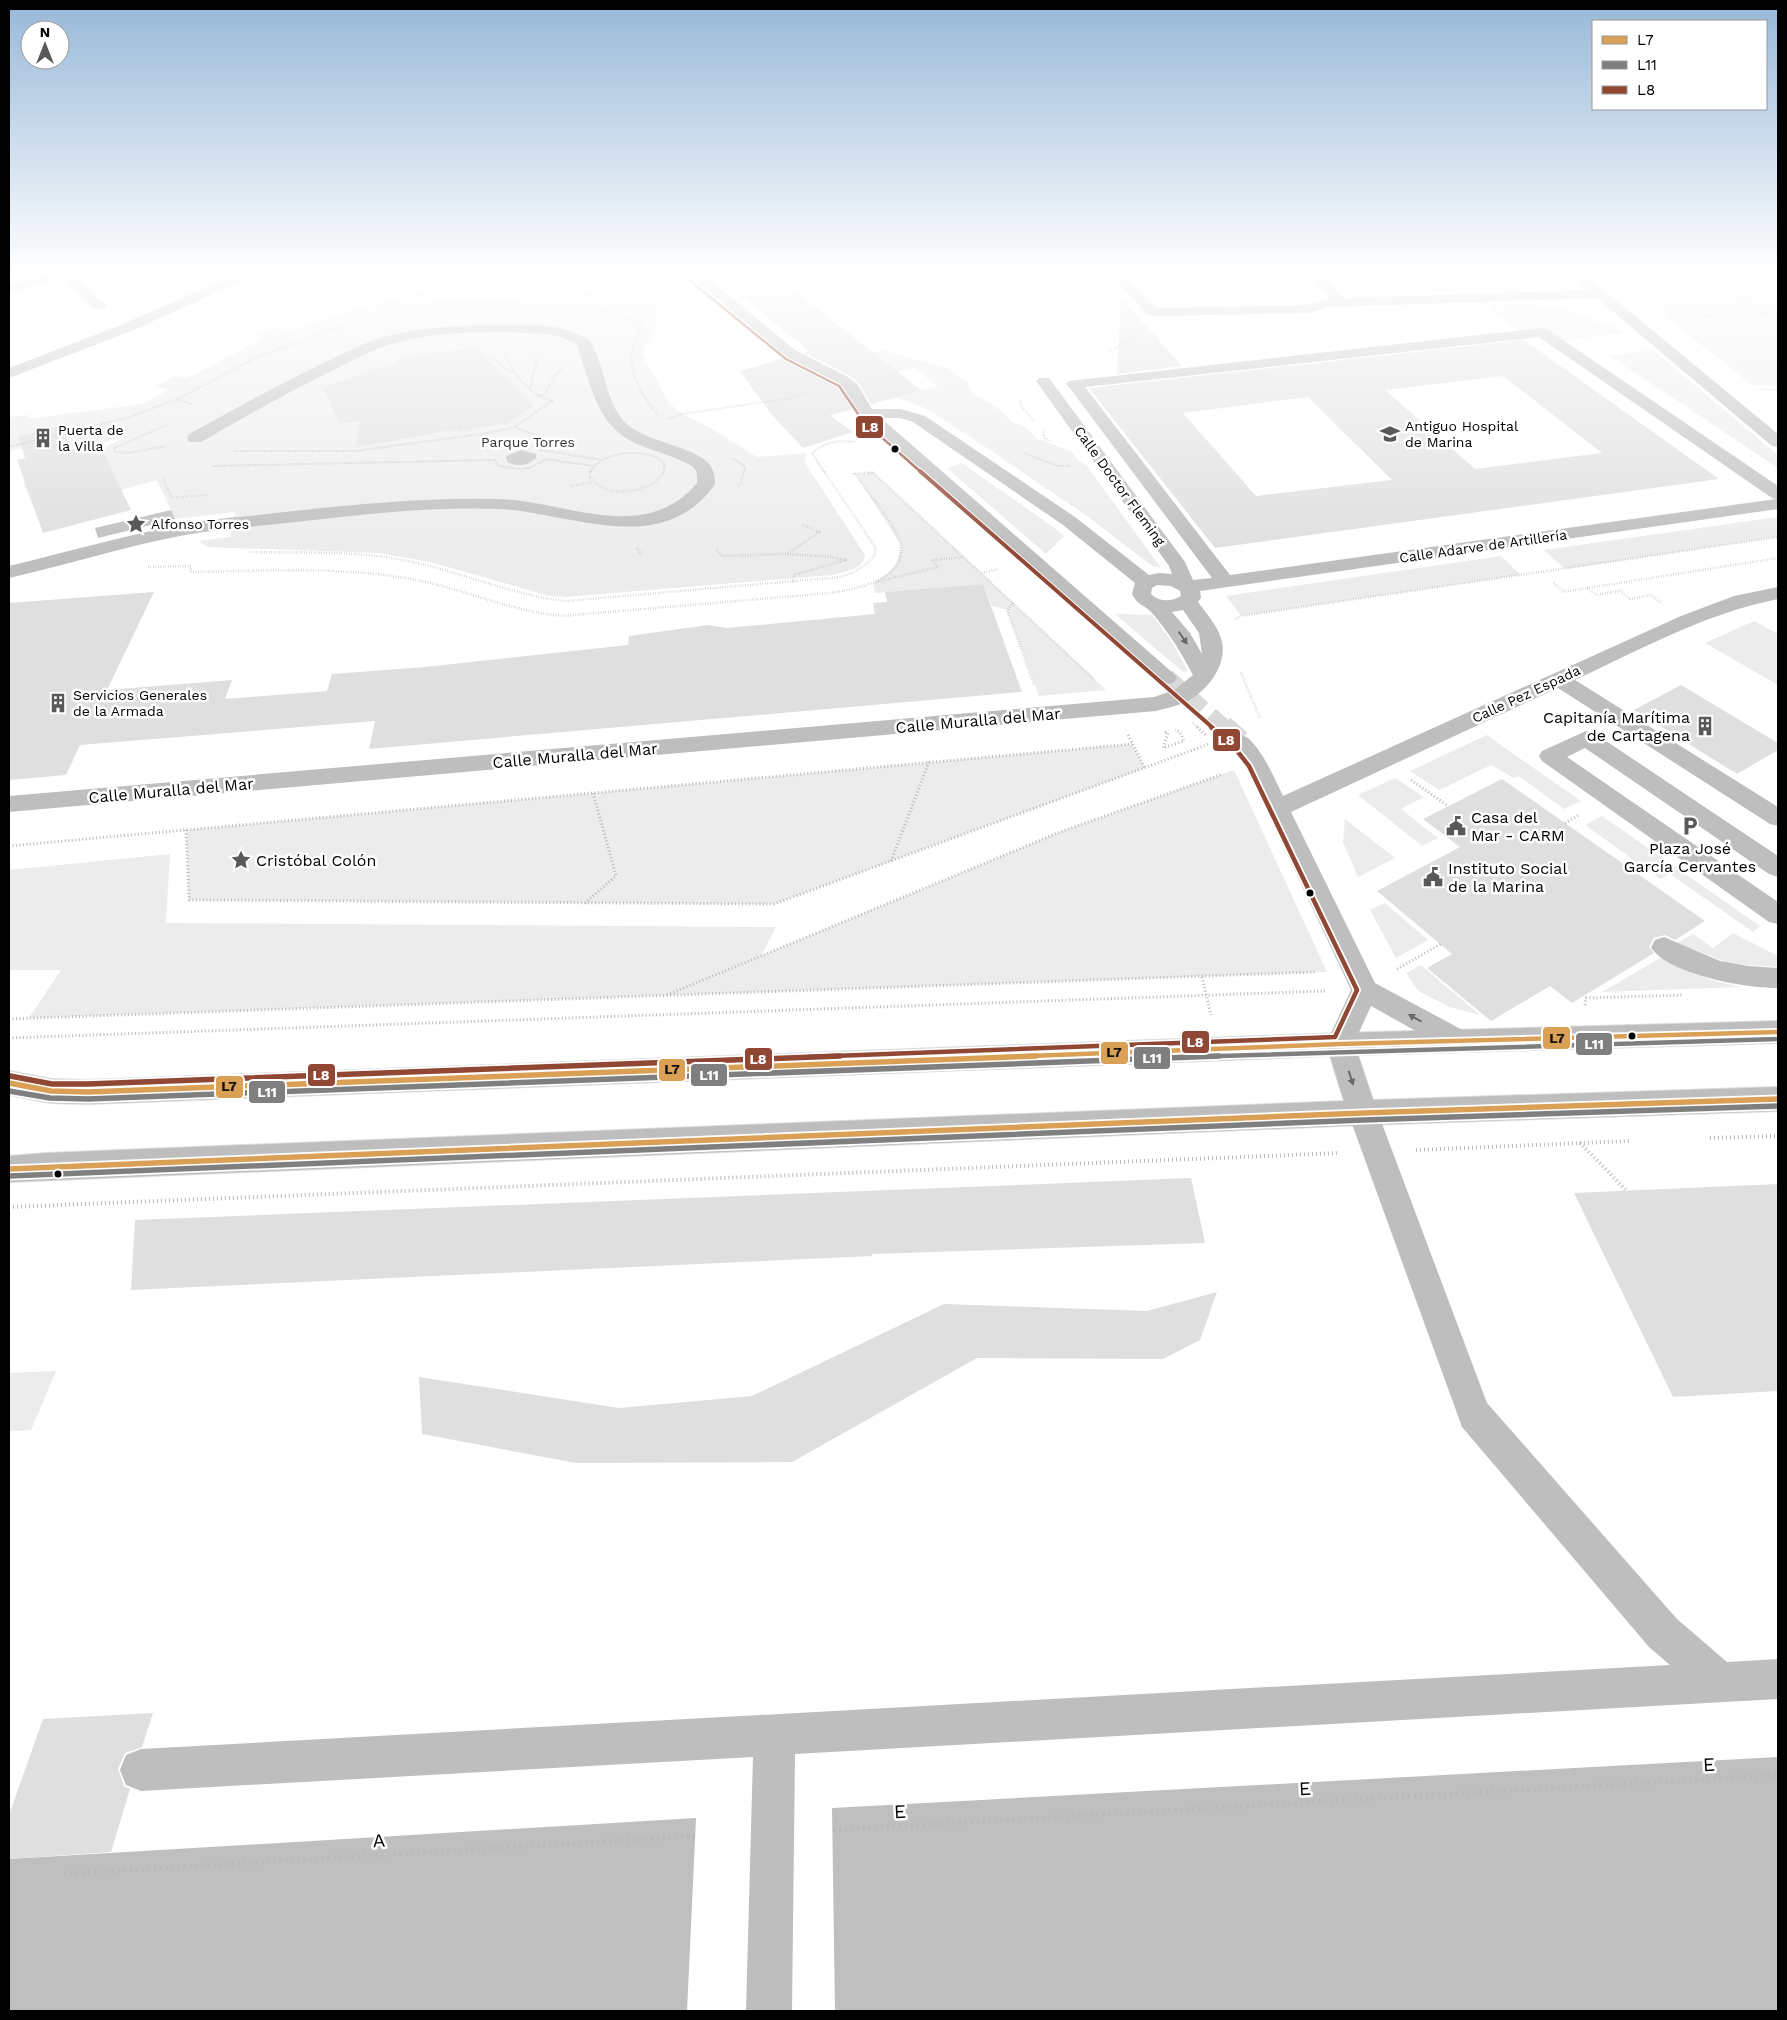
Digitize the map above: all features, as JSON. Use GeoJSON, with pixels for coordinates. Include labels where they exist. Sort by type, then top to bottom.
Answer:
{"type":"FeatureCollection","features":[{"type":"Feature","properties":{"kind":"street"},"geometry":{"type":"LineString","coordinates":[[9,373],[24,367]]}},
{"type":"Feature","properties":{"kind":"street"},"geometry":{"type":"LineString","coordinates":[[194,438],[327,367]]}},
{"type":"Feature","properties":{"kind":"street"},"geometry":{"type":"LineString","coordinates":[[9,572],[186,529],[430,505],[501,504],[528,507],[595,521],[617,523],[643,520],[666,514],[687,505],[706,484],[706,473],[702,465],[637,438],[616,424],[610,416],[593,367]]}},
{"type":"Feature","properties":{"kind":"street"},"geometry":{"type":"LineString","coordinates":[[818,367],[843,380],[852,388],[868,415],[1166,678]]}},
{"type":"Feature","properties":{"kind":"street"},"geometry":{"type":"LineString","coordinates":[[1225,367],[1074,384],[1225,582]]}},
{"type":"Feature","properties":{"kind":"street"},"geometry":{"type":"LineString","coordinates":[[1593,367],[1778,494]]}},
{"type":"Feature","properties":{"kind":"street"},"geometry":{"type":"LineString","coordinates":[[1688,367],[1778,442]]}},
{"type":"Feature","properties":{"kind":"street","name":"Calle Doctor Fleming"},"geometry":{"type":"LineString","coordinates":[[1044,381],[1178,566],[1187,592],[1211,638],[1211,662],[1204,676]]}},
{"type":"Feature","properties":{"kind":"street"},"geometry":{"type":"LineString","coordinates":[[868,415],[896,413],[919,419],[1069,522],[1146,582]]}},
{"type":"Feature","properties":{"kind":"street","name":"Calle Adarve de Artillería"},"geometry":{"type":"LineString","coordinates":[[1156,605],[1172,607],[1187,592],[1225,582],[1778,504]]}},
{"type":"Feature","properties":{"kind":"street"},"geometry":{"type":"LineString","coordinates":[[1187,592],[1172,580],[1159,579],[1146,582],[1140,591],[1142,596],[1156,605],[1183,637],[1204,676]]}},
{"type":"Feature","properties":{"kind":"street","name":"Calle Pez Espada"},"geometry":{"type":"LineString","coordinates":[[1278,808],[1688,620],[1741,600],[1778,593]]}},
{"type":"Feature","properties":{"kind":"street","name":"Calle Muralla del Mar"},"geometry":{"type":"LineString","coordinates":[[9,804],[1140,706],[1181,696],[1204,676]]}},
{"type":"Feature","properties":{"kind":"street"},"geometry":{"type":"LineString","coordinates":[[1559,679],[1778,818]]}},
{"type":"Feature","properties":{"kind":"street"},"geometry":{"type":"LineString","coordinates":[[1606,752],[1646,734]]}},
{"type":"Feature","properties":{"kind":"street"},"geometry":{"type":"LineString","coordinates":[[1778,868],[1586,738],[1550,756],[1778,915]]}},
{"type":"Feature","properties":{"kind":"street"},"geometry":{"type":"LineString","coordinates":[[1239,742],[1255,762],[1361,980],[1458,1041]]}},
{"type":"Feature","properties":{"kind":"street"},"geometry":{"type":"LineString","coordinates":[[1664,947],[1685,959],[1729,975],[1778,978]]}},
{"type":"Feature","properties":{"kind":"street"},"geometry":{"type":"LineString","coordinates":[[1361,980],[1340,1044],[1377,1152],[1474,1415],[1663,1634],[1721,1683]]}},
{"type":"Feature","properties":{"kind":"street"},"geometry":{"type":"LineString","coordinates":[[9,1083],[51,1091],[88,1092],[1340,1044],[1778,1032]]}},
{"type":"Feature","properties":{"kind":"street"},"geometry":{"type":"LineString","coordinates":[[9,1170],[48,1166],[1363,1113],[1778,1099]]}},
{"type":"Feature","properties":{"kind":"street"},"geometry":{"type":"LineString","coordinates":[[141,1770],[1778,1680]]}},
{"type":"Feature","properties":{"kind":"street"},"geometry":{"type":"LineString","coordinates":[[769,2011],[774,1735]]}},
{"type":"Feature","properties":{"kind":"path"},"geometry":{"type":"LineString","coordinates":[[530,389],[535,367]]}},
{"type":"Feature","properties":{"kind":"path"},"geometry":{"type":"LineString","coordinates":[[232,451],[355,451],[515,427],[552,401],[537,396],[514,373],[506,370]]}},
{"type":"Feature","properties":{"kind":"path"},"geometry":{"type":"LineString","coordinates":[[537,396],[545,394],[552,386]]}},
{"type":"Feature","properties":{"kind":"path"},"geometry":{"type":"LineString","coordinates":[[682,414],[792,398],[809,390]]}},
{"type":"Feature","properties":{"kind":"path"},"geometry":{"type":"LineString","coordinates":[[177,399],[196,406],[188,410]]}},
{"type":"Feature","properties":{"kind":"path"},"geometry":{"type":"LineString","coordinates":[[9,447],[130,418]]}},
{"type":"Feature","properties":{"kind":"path"},"geometry":{"type":"LineString","coordinates":[[165,446],[129,452],[115,452],[114,448],[170,423]]}},
{"type":"Feature","properties":{"kind":"path"},"geometry":{"type":"LineString","coordinates":[[515,427],[540,437],[541,450],[602,460]]}},
{"type":"Feature","properties":{"kind":"path"},"geometry":{"type":"LineString","coordinates":[[473,429],[476,434]]}},
{"type":"Feature","properties":{"kind":"path"},"geometry":{"type":"LineString","coordinates":[[244,552],[353,554],[405,560],[550,600],[566,601],[841,577],[856,572],[867,565],[875,555],[874,547],[812,453],[818,447],[829,443],[857,443]]}},
{"type":"Feature","properties":{"kind":"path"},"geometry":{"type":"LineString","coordinates":[[1022,453],[1058,466],[1078,466]]}},
{"type":"Feature","properties":{"kind":"path"},"geometry":{"type":"LineString","coordinates":[[620,454],[644,454],[661,461],[665,466],[666,472],[654,483],[638,489],[608,489],[592,482],[589,477],[593,466],[602,460],[620,454]]}},
{"type":"Feature","properties":{"kind":"path"},"geometry":{"type":"LineString","coordinates":[[212,466],[494,460],[500,466],[518,469],[530,468],[546,459],[593,466]]}},
{"type":"Feature","properties":{"kind":"path"},"geometry":{"type":"LineString","coordinates":[[515,473],[518,469]]}},
{"type":"Feature","properties":{"kind":"path"},"geometry":{"type":"LineString","coordinates":[[873,583],[889,573],[899,561],[902,546],[855,474],[873,472],[1099,684]]}},
{"type":"Feature","properties":{"kind":"path"},"geometry":{"type":"LineString","coordinates":[[787,554],[819,532],[801,524]]}},
{"type":"Feature","properties":{"kind":"path"},"geometry":{"type":"LineString","coordinates":[[1229,622],[1242,616],[1778,538]]}},
{"type":"Feature","properties":{"kind":"path"},"geometry":{"type":"LineString","coordinates":[[716,549],[722,556],[787,554],[832,557],[845,560],[794,575],[793,582]]}},
{"type":"Feature","properties":{"kind":"path"},"geometry":{"type":"LineString","coordinates":[[146,562],[149,568],[191,566],[190,572],[333,571],[392,575],[432,584],[522,612],[562,616],[851,590],[938,568],[932,560],[965,557]]}},
{"type":"Feature","properties":{"kind":"path"},"geometry":{"type":"LineString","coordinates":[[1554,583],[1564,592],[1778,558]]}},
{"type":"Feature","properties":{"kind":"path"},"geometry":{"type":"LineString","coordinates":[[982,574],[1001,568]]}},
{"type":"Feature","properties":{"kind":"path"},"geometry":{"type":"LineString","coordinates":[[1587,588],[1596,596],[1620,591],[1630,599],[1651,595]]}},
{"type":"Feature","properties":{"kind":"path"},"geometry":{"type":"LineString","coordinates":[[1013,603],[1007,610],[1035,687]]}},
{"type":"Feature","properties":{"kind":"path"},"geometry":{"type":"LineString","coordinates":[[1240,671],[1263,725]]}},
{"type":"Feature","properties":{"kind":"path"},"geometry":{"type":"LineString","coordinates":[[1190,721],[1207,736]]}},
{"type":"Feature","properties":{"kind":"path"},"geometry":{"type":"LineString","coordinates":[[1161,730],[1168,733],[1163,748],[1184,741],[1180,732],[1170,728]]}},
{"type":"Feature","properties":{"kind":"path"},"geometry":{"type":"LineString","coordinates":[[186,830],[189,900],[774,904],[1215,742]]}},
{"type":"Feature","properties":{"kind":"path"},"geometry":{"type":"LineString","coordinates":[[9,846],[1132,744]]}},
{"type":"Feature","properties":{"kind":"path"},"geometry":{"type":"LineString","coordinates":[[1382,760],[1448,806]]}},
{"type":"Feature","properties":{"kind":"path"},"geometry":{"type":"LineString","coordinates":[[891,861],[929,762]]}},
{"type":"Feature","properties":{"kind":"path"},"geometry":{"type":"LineString","coordinates":[[664,996],[1060,832],[1255,762]]}},
{"type":"Feature","properties":{"kind":"path"},"geometry":{"type":"LineString","coordinates":[[585,903],[616,876],[593,793]]}},
{"type":"Feature","properties":{"kind":"path"},"geometry":{"type":"LineString","coordinates":[[1397,970],[1441,944]]}},
{"type":"Feature","properties":{"kind":"path"},"geometry":{"type":"LineString","coordinates":[[9,1019],[664,996],[1361,980]]}},
{"type":"Feature","properties":{"kind":"path"},"geometry":{"type":"LineString","coordinates":[[9,1038],[1361,980]]}},
{"type":"Feature","properties":{"kind":"path"},"geometry":{"type":"LineString","coordinates":[[1583,1013],[1586,998],[1692,995]]}},
{"type":"Feature","properties":{"kind":"path"},"geometry":{"type":"LineString","coordinates":[[1702,1138],[1778,1136]]}},
{"type":"Feature","properties":{"kind":"path"},"geometry":{"type":"LineString","coordinates":[[9,1208],[1636,1141]]}},
{"type":"Feature","properties":{"kind":"path"},"geometry":{"type":"LineString","coordinates":[[1580,1143],[1627,1191]]}},
{"type":"Feature","properties":{"kind":"path","name":"E"},"geometry":{"type":"LineString","coordinates":[[833,1830],[1778,1775]]}},
{"type":"Feature","properties":{"kind":"path","name":"A"},"geometry":{"type":"LineString","coordinates":[[64,1874],[696,1836]]}},
{"type":"Feature","properties":{"kind":"green space","name":"Parque Torres"},"geometry":{"type":"Polygon","coordinates":[[[208,367],[649,367],[669,403],[682,414],[705,425],[757,457],[807,453],[805,463],[865,555],[864,560],[853,569],[832,575],[565,597],[549,596],[430,562],[379,553],[208,547],[198,541],[230,537],[235,512],[175,519],[157,480],[36,513],[23,482],[107,461],[102,449],[123,438],[26,458],[21,448],[9,451],[9,417],[29,415],[27,419],[143,404],[168,390],[156,386],[175,376],[187,378],[208,367]]]}},
{"type":"Feature","properties":{"kind":"green space"},"geometry":{"type":"Polygon","coordinates":[[[842,367],[944,367],[967,381],[971,392],[999,409],[1012,422],[1023,426],[1038,439],[1071,451],[1078,460],[1087,466],[1161,568],[1152,566],[1087,516],[927,409],[896,397],[938,386],[914,368],[873,378],[842,367]]]}},
{"type":"Feature","properties":{"kind":"green space"},"geometry":{"type":"Polygon","coordinates":[[[1627,367],[1674,367],[1778,455],[1778,468],[1627,367]]]}},
{"type":"Feature","properties":{"kind":"green space"},"geometry":{"type":"Polygon","coordinates":[[[1730,367],[1778,367],[1778,386],[1752,385],[1730,367]]]}},
{"type":"Feature","properties":{"kind":"green space"},"geometry":{"type":"Polygon","coordinates":[[[962,463],[1064,536],[1046,554],[947,468],[962,463]]]}},
{"type":"Feature","properties":{"kind":"green space"},"geometry":{"type":"Polygon","coordinates":[[[873,472],[1106,690],[1039,696],[1007,610],[992,606],[983,584],[875,593],[873,583],[885,576],[896,564],[901,545],[855,474],[873,472]]]}},
{"type":"Feature","properties":{"kind":"green space"},"geometry":{"type":"Polygon","coordinates":[[[1778,517],[1778,537],[1565,569],[1544,550],[1778,517]]]}},
{"type":"Feature","properties":{"kind":"green space"},"geometry":{"type":"Polygon","coordinates":[[[1501,556],[1521,575],[1241,616],[1226,596],[1501,556]]]}},
{"type":"Feature","properties":{"kind":"green space"},"geometry":{"type":"Polygon","coordinates":[[[1115,614],[1152,615],[1170,639],[1188,671],[1183,672],[1115,614]]]}},
{"type":"Feature","properties":{"kind":"green space"},"geometry":{"type":"Polygon","coordinates":[[[1754,621],[1778,634],[1778,685],[1705,643],[1754,621]]]}},
{"type":"Feature","properties":{"kind":"green space"},"geometry":{"type":"Polygon","coordinates":[[[1487,735],[1581,801],[1564,809],[1519,776],[1514,778],[1491,765],[1439,790],[1410,771],[1487,735]]]}},
{"type":"Feature","properties":{"kind":"green space"},"geometry":{"type":"Polygon","coordinates":[[[1132,744],[1145,768],[774,904],[189,900],[186,830],[1132,744]]]}},
{"type":"Feature","properties":{"kind":"green space"},"geometry":{"type":"Polygon","coordinates":[[[1234,770],[1327,972],[29,1018],[61,970],[9,970],[9,870],[170,854],[166,923],[776,927],[761,956],[1060,832],[1234,770]]]}},
{"type":"Feature","properties":{"kind":"green space"},"geometry":{"type":"Polygon","coordinates":[[[1395,778],[1424,797],[1401,809],[1438,838],[1422,846],[1358,795],[1395,778]]]}},
{"type":"Feature","properties":{"kind":"green space"},"geometry":{"type":"Polygon","coordinates":[[[1602,816],[1760,926],[1753,932],[1670,874],[1660,879],[1585,825],[1602,816]]]}},
{"type":"Feature","properties":{"kind":"green space"},"geometry":{"type":"Polygon","coordinates":[[[1345,819],[1395,858],[1358,877],[1343,842],[1345,819]]]}},
{"type":"Feature","properties":{"kind":"green space"},"geometry":{"type":"Polygon","coordinates":[[[1385,903],[1428,940],[1396,958],[1370,910],[1385,903]]]}},
{"type":"Feature","properties":{"kind":"green space"},"geometry":{"type":"Polygon","coordinates":[[[1733,933],[1778,956],[1778,967],[1731,964],[1677,943],[1693,934],[1713,948],[1733,933]]]}},
{"type":"Feature","properties":{"kind":"green space"},"geometry":{"type":"Polygon","coordinates":[[[1662,957],[1700,975],[1740,987],[1602,992],[1662,957]]]}},
{"type":"Feature","properties":{"kind":"green space"},"geometry":{"type":"Polygon","coordinates":[[[1421,965],[1480,1015],[1450,1007],[1418,991],[1406,973],[1421,965]]]}},
{"type":"Feature","properties":{"kind":"green space"},"geometry":{"type":"Polygon","coordinates":[[[56,1371],[31,1430],[9,1431],[9,1373],[56,1371]]]}},
{"type":"Feature","properties":{"kind":"shaded area"},"geometry":{"type":"Polygon","coordinates":[[[521,450],[536,454],[536,458],[530,463],[523,465],[507,462],[506,456],[521,450]]]}},
{"type":"Feature","properties":{"kind":"shaded area"},"geometry":{"type":"Polygon","coordinates":[[[171,510],[175,519],[98,538],[95,528],[171,510]]]}},
{"type":"Feature","properties":{"kind":"shaded area"},"geometry":{"type":"Polygon","coordinates":[[[1778,1757],[1778,2011],[835,2011],[832,1808],[1778,1757]]]}},
{"type":"Feature","properties":{"kind":"shaded area"},"geometry":{"type":"Polygon","coordinates":[[[696,1818],[687,2011],[9,2011],[9,1859],[696,1818]]]}},
{"type":"Feature","properties":{"kind":"building"},"geometry":{"type":"Polygon","coordinates":[[[382,367],[496,367],[533,406],[505,425],[499,424],[459,432],[457,429],[356,447],[360,420],[339,424],[323,387],[382,367]]]}},
{"type":"Feature","properties":{"kind":"building"},"geometry":{"type":"Polygon","coordinates":[[[753,367],[803,367],[837,385],[843,391],[853,409],[830,415],[853,432],[803,448],[771,414],[740,371],[753,367]]]}},
{"type":"Feature","properties":{"kind":"building"},"geometry":{"type":"Polygon","coordinates":[[[833,367],[892,367],[922,391],[871,404],[859,384],[849,375],[833,367]]]}},
{"type":"Feature","properties":{"kind":"building"},"geometry":{"type":"Polygon","coordinates":[[[1117,367],[1172,367],[1117,374],[1117,367]]]}},
{"type":"Feature","properties":{"kind":"building","name":"Antiguo Hospital de Marina"},"geometry":{"type":"Polygon","coordinates":[[[1277,367],[1562,367],[1719,479],[1215,548],[1089,388],[1277,367]],[[1503,376],[1385,390],[1475,469],[1602,453],[1503,376]],[[1308,397],[1183,413],[1256,496],[1392,480],[1308,397]]]}},
{"type":"Feature","properties":{"kind":"building"},"geometry":{"type":"Polygon","coordinates":[[[62,426],[71,449],[99,443],[131,510],[43,533],[17,460],[25,458],[18,436],[62,426]]]}},
{"type":"Feature","properties":{"kind":"building"},"geometry":{"type":"Polygon","coordinates":[[[983,584],[1022,692],[369,749],[375,721],[80,745],[66,775],[9,780],[9,603],[154,592],[107,690],[232,680],[225,699],[327,691],[332,674],[425,667],[628,645],[629,636],[708,625],[727,628],[875,614],[873,603],[887,602],[885,592],[983,584]]]}},
{"type":"Feature","properties":{"kind":"building","name":"Capitanía Marítima de Cartagena"},"geometry":{"type":"Polygon","coordinates":[[[1681,685],[1778,743],[1778,750],[1737,774],[1634,710],[1681,685]]]}},
{"type":"Feature","properties":{"kind":"building"},"geometry":{"type":"Polygon","coordinates":[[[1502,779],[1705,921],[1675,940],[1665,935],[1654,938],[1649,947],[1654,953],[1572,1003],[1550,986],[1491,1021],[1427,968],[1452,954],[1377,891],[1460,847],[1423,819],[1502,779]]]}},
{"type":"Feature","properties":{"kind":"building"},"geometry":{"type":"Polygon","coordinates":[[[1191,1178],[1205,1243],[872,1254],[872,1256],[131,1290],[135,1220],[1191,1178]]]}},
{"type":"Feature","properties":{"kind":"building"},"geometry":{"type":"Polygon","coordinates":[[[1778,1184],[1778,1391],[1673,1397],[1574,1193],[1778,1184]]]}},
{"type":"Feature","properties":{"kind":"building"},"geometry":{"type":"Polygon","coordinates":[[[1217,1292],[1200,1340],[1163,1359],[977,1358],[792,1462],[576,1463],[422,1434],[419,1377],[619,1408],[752,1396],[944,1304],[1147,1311],[1217,1292]]]}},
{"type":"Feature","properties":{"kind":"building"},"geometry":{"type":"Polygon","coordinates":[[[153,1713],[142,1747],[125,1753],[118,1769],[124,1786],[130,1789],[111,1852],[9,1859],[9,1815],[43,1719],[153,1713]]]}},
{"type":"Feature","properties":{"kind":"tunnel"},"geometry":{"type":"LineString","coordinates":[[1166,678],[1223,728]]}},
{"type":"Feature","properties":{"kind":"tunnel"},"geometry":{"type":"LineString","coordinates":[[1222,727],[1239,742]]}},
{"type":"Feature","properties":{"kind":"transit line","name":"L8"},"geometry":{"type":"LineString","coordinates":[[10,1076],[52,1084],[88,1084],[1335,1037],[1357,990],[1249,766],[1234,747],[863,421],[839,386],[802,367]]}},
{"type":"Feature","properties":{"kind":"transit line","name":"L7"},"geometry":{"type":"LineString","coordinates":[[9,1083],[51,1091],[88,1092],[1340,1044],[1778,1032]]}},
{"type":"Feature","properties":{"kind":"transit line","name":"L11"},"geometry":{"type":"LineString","coordinates":[[9,1091],[50,1098],[88,1099],[1340,1051],[1778,1039]]}},
{"type":"Feature","properties":{"kind":"transit line","name":"L7"},"geometry":{"type":"LineString","coordinates":[[9,1169],[1363,1113],[1778,1099]]}},
{"type":"Feature","properties":{"kind":"transit line","name":"L11"},"geometry":{"type":"LineString","coordinates":[[10,1176],[1363,1120],[1778,1106]]}},
{"type":"Feature","properties":{"kind":"place","name":"Antiguo Hospital de Marina"},"geometry":{"type":"Point","coordinates":[1390,434]}},
{"type":"Feature","properties":{"kind":"place","name":"Puerta de la Villa"},"geometry":{"type":"Point","coordinates":[43,438]}},
{"type":"Feature","properties":{"kind":"place","name":"Alfonso Torres"},"geometry":{"type":"Point","coordinates":[136,524]}},
{"type":"Feature","properties":{"kind":"place","name":"Servicios Generales de la Armada"},"geometry":{"type":"Point","coordinates":[58,703]}},
{"type":"Feature","properties":{"kind":"place","name":"Capitanía Marítima de Cartagena"},"geometry":{"type":"Point","coordinates":[1705,726]}},
{"type":"Feature","properties":{"kind":"place","name":"Casa del Mar - CARM"},"geometry":{"type":"Point","coordinates":[1456,826]}},
{"type":"Feature","properties":{"kind":"place","name":"Plaza José García Cervantes"},"geometry":{"type":"Point","coordinates":[1690,826]}},
{"type":"Feature","properties":{"kind":"place","name":"Cristóbal Colón"},"geometry":{"type":"Point","coordinates":[241,860]}},
{"type":"Feature","properties":{"kind":"place","name":"Instituto Social de la Marina"},"geometry":{"type":"Point","coordinates":[1433,877]}}]}
